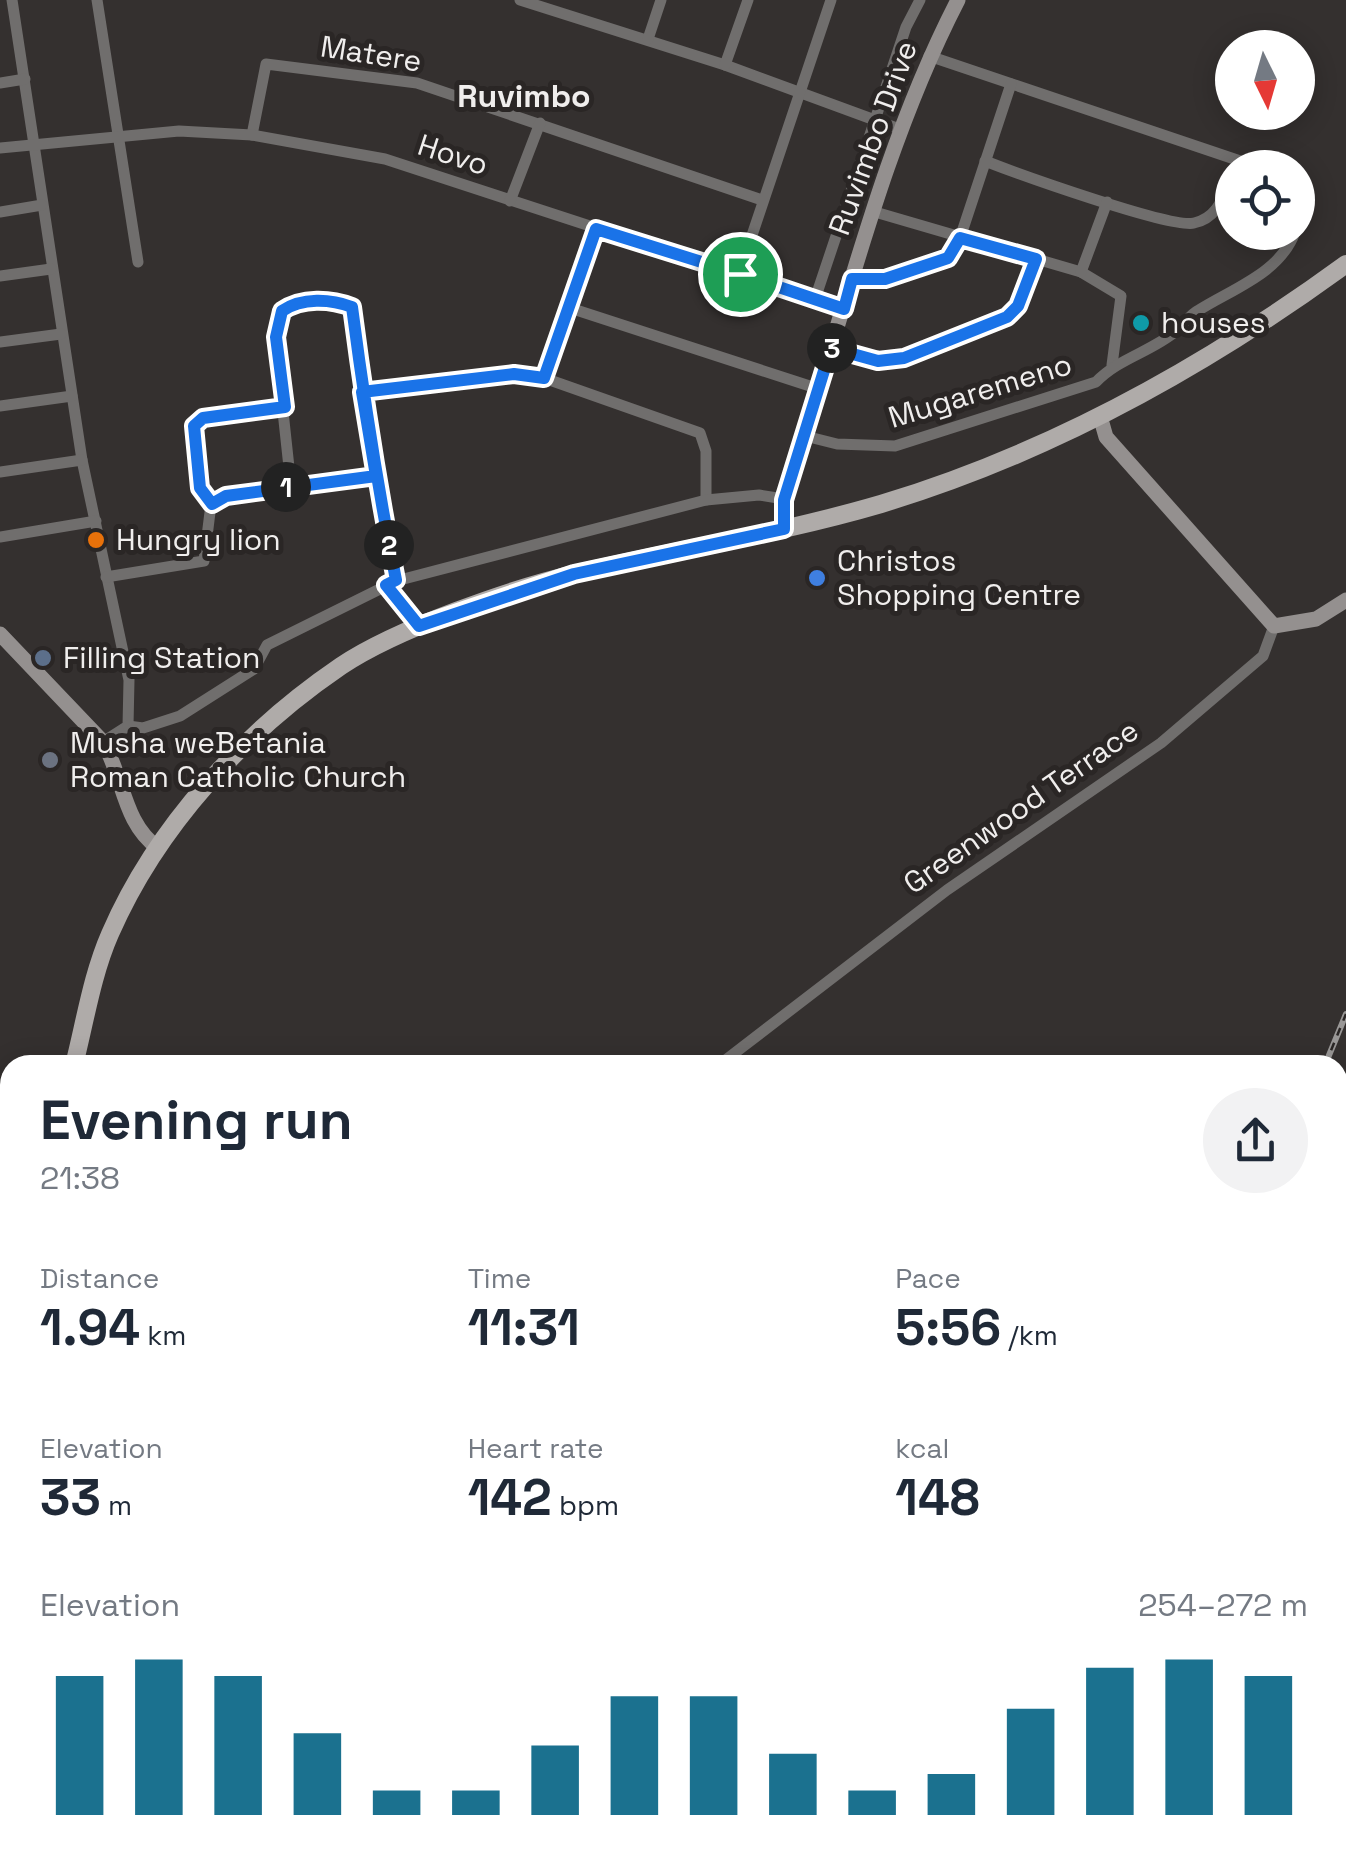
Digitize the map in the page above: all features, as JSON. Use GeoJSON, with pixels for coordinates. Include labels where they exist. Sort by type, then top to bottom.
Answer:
{"type":"FeatureCollection","features":[{"type":"Feature","properties":{"kind":"main road"},"geometry":{"type":"LineString","coordinates":[[77,1055],[110,934],[158,848],[215,772],[342,665],[419,626],[574,574],[882,504],[986,468],[1100,416],[1239,341],[1346,264]]}},
{"type":"Feature","properties":{"kind":"street"},"geometry":{"type":"LineString","coordinates":[[97,0],[138,262]]}},
{"type":"Feature","properties":{"kind":"street"},"geometry":{"type":"LineString","coordinates":[[520,0],[648,38],[902,130]]}},
{"type":"Feature","properties":{"kind":"street"},"geometry":{"type":"LineString","coordinates":[[648,38],[661,0]]}},
{"type":"Feature","properties":{"kind":"street"},"geometry":{"type":"LineString","coordinates":[[725,65],[748,0]]}},
{"type":"Feature","properties":{"kind":"street"},"geometry":{"type":"LineString","coordinates":[[740,274],[831,0]]}},
{"type":"Feature","properties":{"kind":"street"},"geometry":{"type":"LineString","coordinates":[[815,300],[906,28],[920,0]]}},
{"type":"Feature","properties":{"kind":"street","name":"Ruvimbo Drive"},"geometry":{"type":"LineString","coordinates":[[784,529],[784,500],[852,279],[929,56],[958,0]]}},
{"type":"Feature","properties":{"kind":"street"},"geometry":{"type":"LineString","coordinates":[[0,15],[13,6],[82,460],[130,680],[128,726]]}},
{"type":"Feature","properties":{"kind":"street"},"geometry":{"type":"LineString","coordinates":[[929,56],[1215,155]]}},
{"type":"Feature","properties":{"kind":"street","name":"Matere"},"geometry":{"type":"LineString","coordinates":[[252,135],[266,64],[417,84],[540,122],[762,200]]}},
{"type":"Feature","properties":{"kind":"street"},"geometry":{"type":"LineString","coordinates":[[0,83],[25,79]]}},
{"type":"Feature","properties":{"kind":"street"},"geometry":{"type":"LineString","coordinates":[[852,279],[885,279],[948,258],[960,238],[1011,84]]}},
{"type":"Feature","properties":{"kind":"street"},"geometry":{"type":"LineString","coordinates":[[510,200],[540,122]]}},
{"type":"Feature","properties":{"kind":"street","name":"Hovo"},"geometry":{"type":"LineString","coordinates":[[0,148],[180,130],[252,135],[384,159],[844,309]]}},
{"type":"Feature","properties":{"kind":"street"},"geometry":{"type":"LineString","coordinates":[[985,161],[1191,225],[1215,212]]}},
{"type":"Feature","properties":{"kind":"street"},"geometry":{"type":"LineString","coordinates":[[1081,272],[1107,202]]}},
{"type":"Feature","properties":{"kind":"street"},"geometry":{"type":"LineString","coordinates":[[0,212],[42,205]]}},
{"type":"Feature","properties":{"kind":"street"},"geometry":{"type":"LineString","coordinates":[[875,212],[1081,272],[1121,296],[1112,366]]}},
{"type":"Feature","properties":{"kind":"street"},"geometry":{"type":"LineString","coordinates":[[544,378],[596,229]]}},
{"type":"Feature","properties":{"kind":"street","name":"Mugaremeno"},"geometry":{"type":"LineString","coordinates":[[805,436],[837,444],[896,446],[1096,382],[1112,366],[1175,332],[1193,313],[1270,268],[1288,250]]}},
{"type":"Feature","properties":{"kind":"street"},"geometry":{"type":"LineString","coordinates":[[831,348],[878,361],[904,358],[1007,317],[1018,306],[1036,259]]}},
{"type":"Feature","properties":{"kind":"street"},"geometry":{"type":"LineString","coordinates":[[0,276],[50,269]]}},
{"type":"Feature","properties":{"kind":"street"},"geometry":{"type":"LineString","coordinates":[[291,486],[276,337],[282,311],[292,304],[333,300],[352,307],[391,583],[419,626]]}},
{"type":"Feature","properties":{"kind":"street"},"geometry":{"type":"LineString","coordinates":[[570,308],[819,388]]}},
{"type":"Feature","properties":{"kind":"street"},"geometry":{"type":"LineString","coordinates":[[0,342],[61,334]]}},
{"type":"Feature","properties":{"kind":"street"},"geometry":{"type":"LineString","coordinates":[[362,392],[514,374],[544,378],[700,433],[706,451],[706,500]]}},
{"type":"Feature","properties":{"kind":"street"},"geometry":{"type":"LineString","coordinates":[[0,406],[72,396]]}},
{"type":"Feature","properties":{"kind":"street"},"geometry":{"type":"LineString","coordinates":[[106,577],[204,560],[212,504],[200,488],[194,426],[203,418],[285,407]]}},
{"type":"Feature","properties":{"kind":"street"},"geometry":{"type":"LineString","coordinates":[[1100,416],[1106,437],[1274,626],[1316,619],[1346,600]]}},
{"type":"Feature","properties":{"kind":"street"},"geometry":{"type":"LineString","coordinates":[[0,472],[82,460]]}},
{"type":"Feature","properties":{"kind":"street"},"geometry":{"type":"LineString","coordinates":[[212,504],[226,496],[376,476]]}},
{"type":"Feature","properties":{"kind":"street"},"geometry":{"type":"LineString","coordinates":[[103,742],[128,726],[142,728],[193,710],[254,669],[267,645],[391,583],[706,500],[759,495],[784,500]]}},
{"type":"Feature","properties":{"kind":"street"},"geometry":{"type":"LineString","coordinates":[[0,537],[96,521]]}},
{"type":"Feature","properties":{"kind":"street","name":"Greenwood Terrace"},"geometry":{"type":"LineString","coordinates":[[732,1055],[947,890],[1161,743],[1263,656],[1274,626]]}},
{"type":"Feature","properties":{"kind":"street"},"geometry":{"type":"LineString","coordinates":[[0,634],[103,742],[115,763],[135,830],[158,848]]}},
{"type":"Feature","properties":{"kind":"railway"},"geometry":{"type":"LineString","coordinates":[[1329,1055],[1346,1014]]}},
{"type":"Feature","properties":{"kind":"place","name":"houses"},"geometry":{"type":"Point","coordinates":[1141,323]}},
{"type":"Feature","properties":{"kind":"place","name":"Hungry lion"},"geometry":{"type":"Point","coordinates":[96,540]}},
{"type":"Feature","properties":{"kind":"place","name":"Christos Shopping Centre"},"geometry":{"type":"Point","coordinates":[817,578]}},
{"type":"Feature","properties":{"kind":"place","name":"Filling Station"},"geometry":{"type":"Point","coordinates":[43,658]}},
{"type":"Feature","properties":{"kind":"place","name":"Musha weBetania Roman Catholic Church"},"geometry":{"type":"Point","coordinates":[50,760]}},
{"type":"Feature","properties":{"kind":"district","name":"Ruvimbo"},"geometry":{"type":"Point","coordinates":[524,96]}},
{"type":"Feature","properties":{"kind":"route"},"geometry":{"type":"LineString","coordinates":[[740,274],[596,229],[544,378],[514,374],[362,392],[376,476],[226,496],[212,504],[200,488],[194,426],[203,418],[285,407],[276,337],[282,311],[292,304],[333,300],[352,307],[362,392],[396,580],[386,585],[419,626],[574,574],[784,529],[784,500],[831,348],[878,361],[904,358],[1007,317],[1018,306],[1036,259],[960,238],[948,258],[885,279],[852,279],[844,309],[740,274]]}}]}
